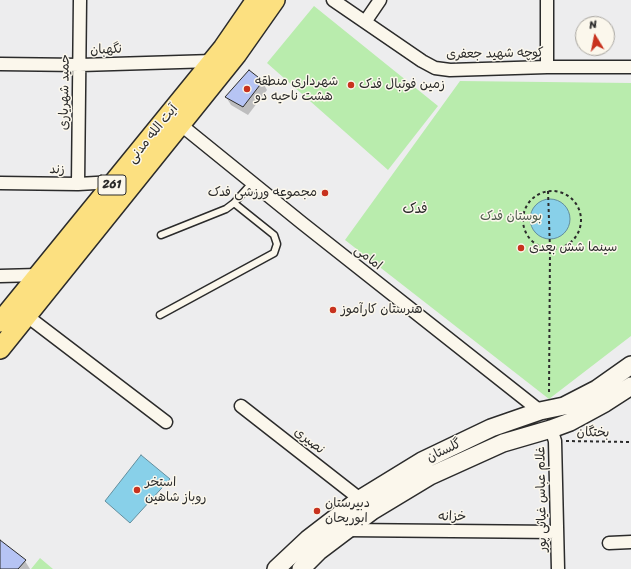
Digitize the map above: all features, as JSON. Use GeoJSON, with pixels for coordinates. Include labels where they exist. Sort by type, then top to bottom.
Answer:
{"type":"FeatureCollection","features":[{"type":"Feature","properties":{"kind":"main road","name":"آیت الله مدنی"},"geometry":{"type":"LineString","coordinates":[[175,120],[213,61],[256,0]]}},
{"type":"Feature","properties":{"kind":"main road","name":"آیت الله مدنی"},"geometry":{"type":"LineString","coordinates":[[0,322],[114,182],[237,54],[274,0]]}},
{"type":"Feature","properties":{"kind":"main road","name":"261"},"geometry":{"type":"LineString","coordinates":[[0,349],[27,316],[175,120]]}},
{"type":"Feature","properties":{"kind":"main road","name":"گلستان"},"geometry":{"type":"LineString","coordinates":[[276,569],[308,538],[360,499],[422,461],[491,428],[540,411],[564,406],[597,389],[631,365]]}},
{"type":"Feature","properties":{"kind":"main road","name":"گلستان"},"geometry":{"type":"LineString","coordinates":[[301,569],[319,551],[372,511],[430,476],[503,443],[553,435],[570,422],[606,403],[631,386]]}},
{"type":"Feature","properties":{"kind":"main road"},"geometry":{"type":"LineString","coordinates":[[540,411],[553,435]]}},
{"type":"Feature","properties":{"kind":"street","name":"حمید شهریاری"},"geometry":{"type":"LineString","coordinates":[[78,184],[80,0]]}},
{"type":"Feature","properties":{"kind":"street","name":"کوچه شهید جعفری"},"geometry":{"type":"LineString","coordinates":[[333,0],[422,61],[435,68],[450,70],[631,67]]}},
{"type":"Feature","properties":{"kind":"street"},"geometry":{"type":"LineString","coordinates":[[365,22],[380,0]]}},
{"type":"Feature","properties":{"kind":"street"},"geometry":{"type":"LineString","coordinates":[[547,0],[547,68]]}},
{"type":"Feature","properties":{"kind":"street","name":"نگهبان"},"geometry":{"type":"LineString","coordinates":[[0,64],[80,65],[213,61]]}},
{"type":"Feature","properties":{"kind":"street","name":"امامی"},"geometry":{"type":"LineString","coordinates":[[175,120],[252,183],[540,411]]}},
{"type":"Feature","properties":{"kind":"street","name":"زند"},"geometry":{"type":"LineString","coordinates":[[0,183],[78,184],[114,182]]}},
{"type":"Feature","properties":{"kind":"street"},"geometry":{"type":"LineString","coordinates":[[0,276],[38,275]]}},
{"type":"Feature","properties":{"kind":"street"},"geometry":{"type":"LineString","coordinates":[[27,316],[166,422]]}},
{"type":"Feature","properties":{"kind":"street","name":"نصیری"},"geometry":{"type":"LineString","coordinates":[[241,406],[360,499]]}},
{"type":"Feature","properties":{"kind":"street","name":"غلام عباس غیاثی ‌پور"},"geometry":{"type":"LineString","coordinates":[[553,435],[558,569]]}},
{"type":"Feature","properties":{"kind":"street","name":"خزانه"},"geometry":{"type":"LineString","coordinates":[[347,530],[557,532]]}},
{"type":"Feature","properties":{"kind":"street"},"geometry":{"type":"LineString","coordinates":[[609,543],[631,542]]}},
{"type":"Feature","properties":{"kind":"lane"},"geometry":{"type":"LineString","coordinates":[[161,235],[226,209],[234,203],[252,183]]}},
{"type":"Feature","properties":{"kind":"lane"},"geometry":{"type":"LineString","coordinates":[[160,316],[274,254],[277,244],[274,235],[234,203]]}},
{"type":"Feature","properties":{"kind":"path"},"geometry":{"type":"LineString","coordinates":[[540,411],[549,399],[550,243],[548,191]]}},
{"type":"Feature","properties":{"kind":"path"},"geometry":{"type":"LineString","coordinates":[[548,191],[561,191],[574,200],[581,213],[581,229],[572,241],[559,248],[550,249],[536,245],[530,240],[523,226],[523,218],[527,204],[532,198],[548,191]]}},
{"type":"Feature","properties":{"kind":"path","name":"بختگان"},"geometry":{"type":"LineString","coordinates":[[553,435],[631,442]]}},
{"type":"Feature","properties":{"kind":"green space","name":"زمین فوتبال فدک"},"geometry":{"type":"Polygon","coordinates":[[[314,6],[438,106],[388,170],[267,63],[314,6]]]}},
{"type":"Feature","properties":{"kind":"green space","name":"بوستان فدک"},"geometry":{"type":"Polygon","coordinates":[[[460,81],[631,83],[631,336],[549,399],[345,240],[460,81]]]}},
{"type":"Feature","properties":{"kind":"green space"},"geometry":{"type":"Polygon","coordinates":[[[40,558],[53,569],[31,569],[40,558]]]}},
{"type":"Feature","properties":{"kind":"water"},"geometry":{"type":"Polygon","coordinates":[[[550,199],[558,201],[564,205],[568,211],[570,219],[568,227],[564,233],[558,237],[550,239],[542,237],[536,233],[532,227],[530,219],[532,211],[536,205],[542,201],[550,199]]]}},
{"type":"Feature","properties":{"kind":"water","name":"استخر روباز شاهین"},"geometry":{"type":"Polygon","coordinates":[[[141,455],[170,479],[130,523],[105,501],[141,455]]]}},
{"type":"Feature","properties":{"kind":"building"},"geometry":{"type":"Polygon","coordinates":[[[249,70],[263,81],[243,107],[225,97],[249,70]]]}},
{"type":"Feature","properties":{"kind":"building"},"geometry":{"type":"Polygon","coordinates":[[[0,540],[26,560],[18,569],[0,569],[0,540]]]}},
{"type":"Feature","properties":{"kind":"place","name":"زمین فوتبال فدک"},"geometry":{"type":"Point","coordinates":[351,85]}},
{"type":"Feature","properties":{"kind":"place","name":"شهرداری منطقه هشت ناحیه دو"},"geometry":{"type":"Point","coordinates":[247,89]}},
{"type":"Feature","properties":{"kind":"place","name":"مجموعه ورزشی فدک"},"geometry":{"type":"Point","coordinates":[325,193]}},
{"type":"Feature","properties":{"kind":"place","name":"سینما شش بعدی"},"geometry":{"type":"Point","coordinates":[521,248]}},
{"type":"Feature","properties":{"kind":"place","name":"هنرستان کارآموز"},"geometry":{"type":"Point","coordinates":[333,310]}},
{"type":"Feature","properties":{"kind":"place","name":"استخر روباز شاهین"},"geometry":{"type":"Point","coordinates":[137,490]}},
{"type":"Feature","properties":{"kind":"place","name":"دبیرستان ابوریحان"},"geometry":{"type":"Point","coordinates":[317,511]}},
{"type":"Feature","properties":{"kind":"district","name":"فدک"},"geometry":{"type":"Point","coordinates":[415,209]}}]}
